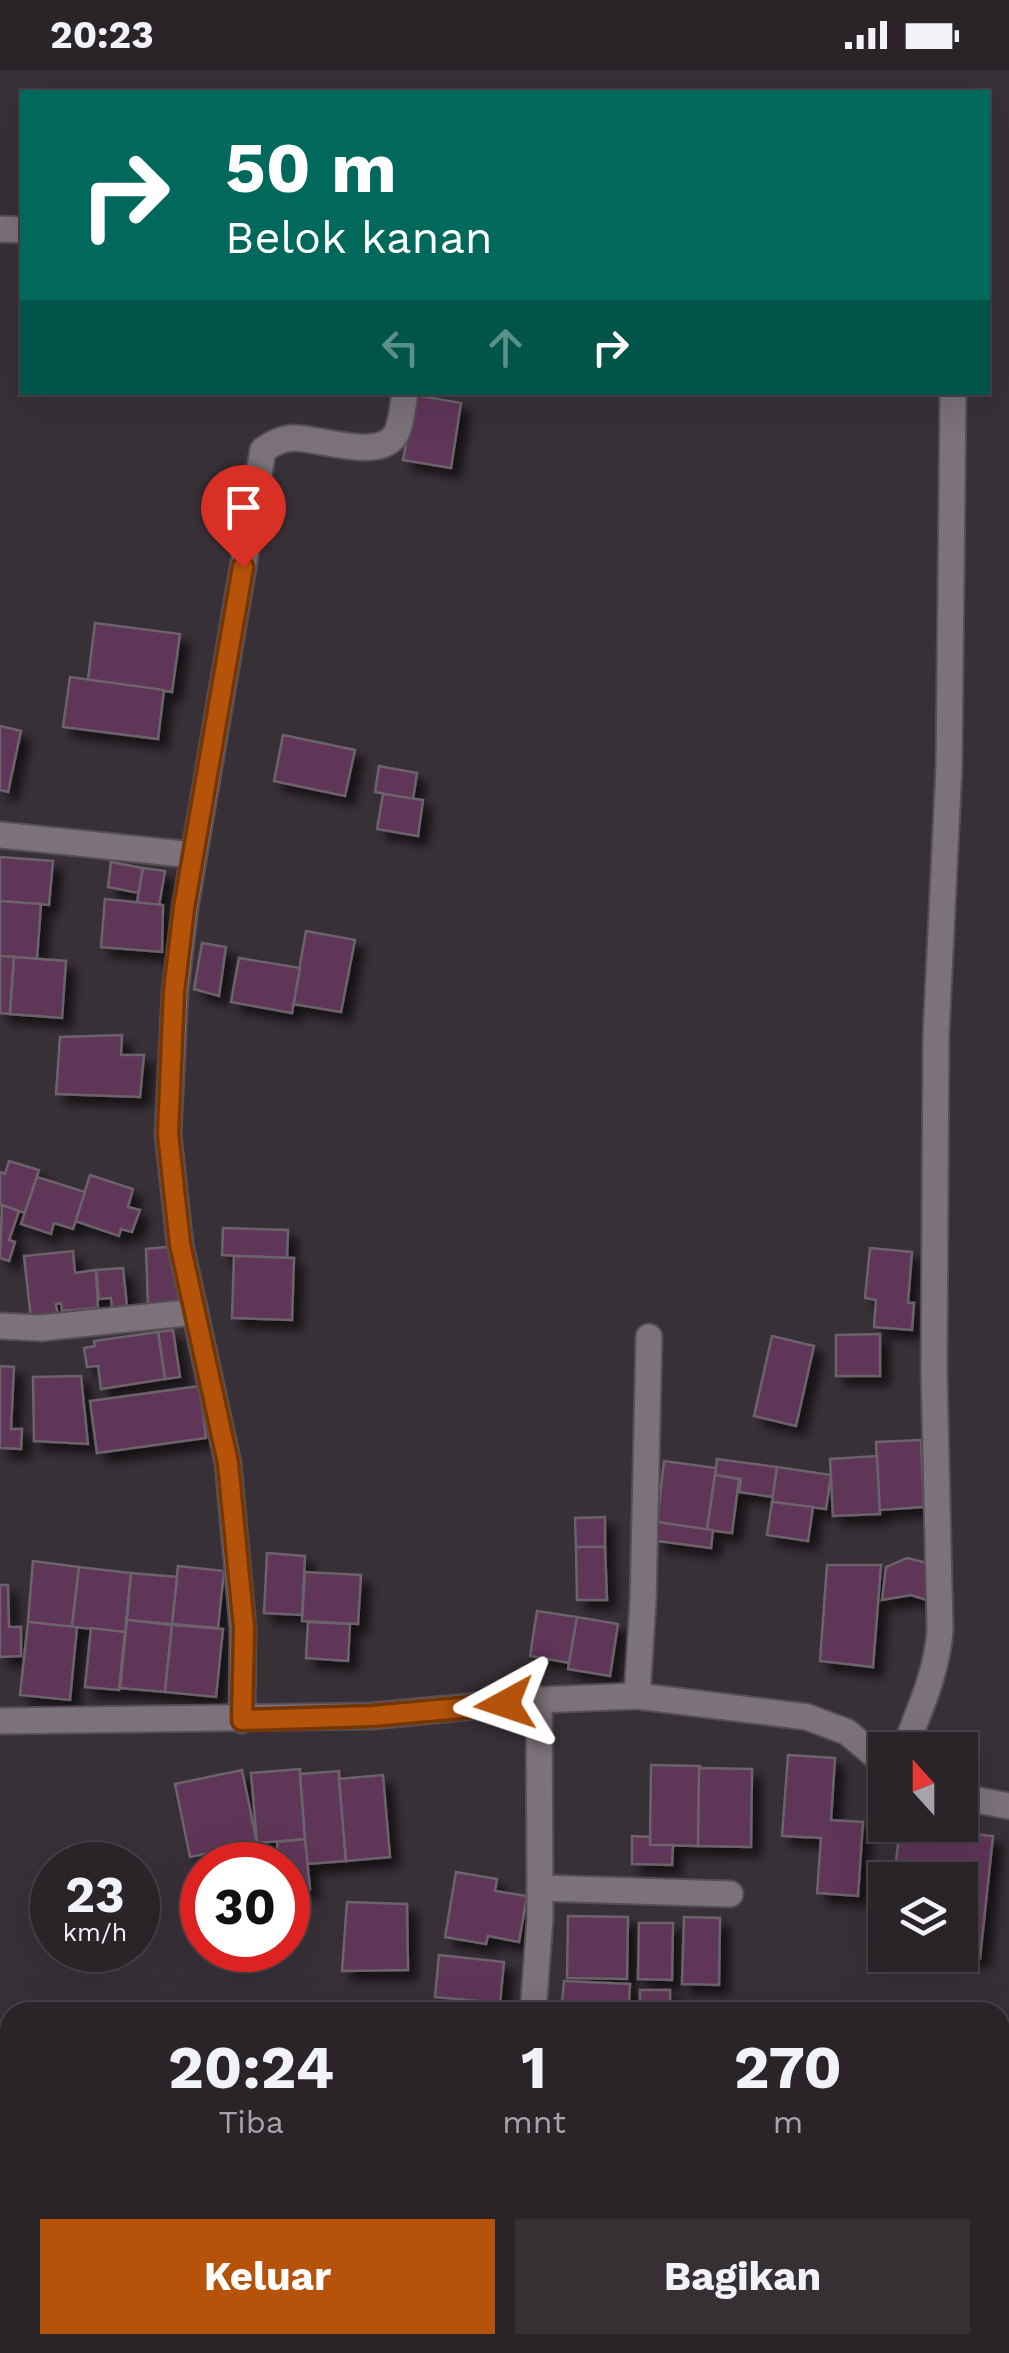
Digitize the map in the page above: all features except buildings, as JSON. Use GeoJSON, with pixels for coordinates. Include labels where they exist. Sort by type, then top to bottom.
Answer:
{"type":"FeatureCollection","features":[{"type":"Feature","properties":{"kind":"street"},"geometry":{"type":"LineString","coordinates":[[242,1720],[244,1628],[228,1463],[180,1244],[168,1134],[174,992],[193,855],[263,450],[292,438],[366,448],[381,445],[397,432],[404,395]]}},
{"type":"Feature","properties":{"kind":"street"},"geometry":{"type":"LineString","coordinates":[[911,1732],[938,1654],[940,1630],[934,1370],[936,1055],[949,766],[953,395]]}},
{"type":"Feature","properties":{"kind":"street"},"geometry":{"type":"LineString","coordinates":[[0,835],[193,855]]}},
{"type":"Feature","properties":{"kind":"street"},"geometry":{"type":"LineString","coordinates":[[0,1326],[41,1328],[195,1312]]}},
{"type":"Feature","properties":{"kind":"street"},"geometry":{"type":"LineString","coordinates":[[637,1696],[649,1337]]}},
{"type":"Feature","properties":{"kind":"street"},"geometry":{"type":"LineString","coordinates":[[0,1721],[372,1716],[538,1700],[637,1696],[807,1716],[847,1732],[868,1750]]}},
{"type":"Feature","properties":{"kind":"street"},"geometry":{"type":"LineString","coordinates":[[533,2002],[540,1888],[538,1700]]}},
{"type":"Feature","properties":{"kind":"street"},"geometry":{"type":"LineString","coordinates":[[978,1800],[1009,1806]]}},
{"type":"Feature","properties":{"kind":"street"},"geometry":{"type":"LineString","coordinates":[[540,1888],[730,1894]]}},
{"type":"Feature","properties":{"kind":"route"},"geometry":{"type":"LineString","coordinates":[[243,567],[184,908],[174,992],[168,1134],[180,1244],[228,1463],[244,1628],[242,1720],[372,1716],[505,1704]]}}]}
